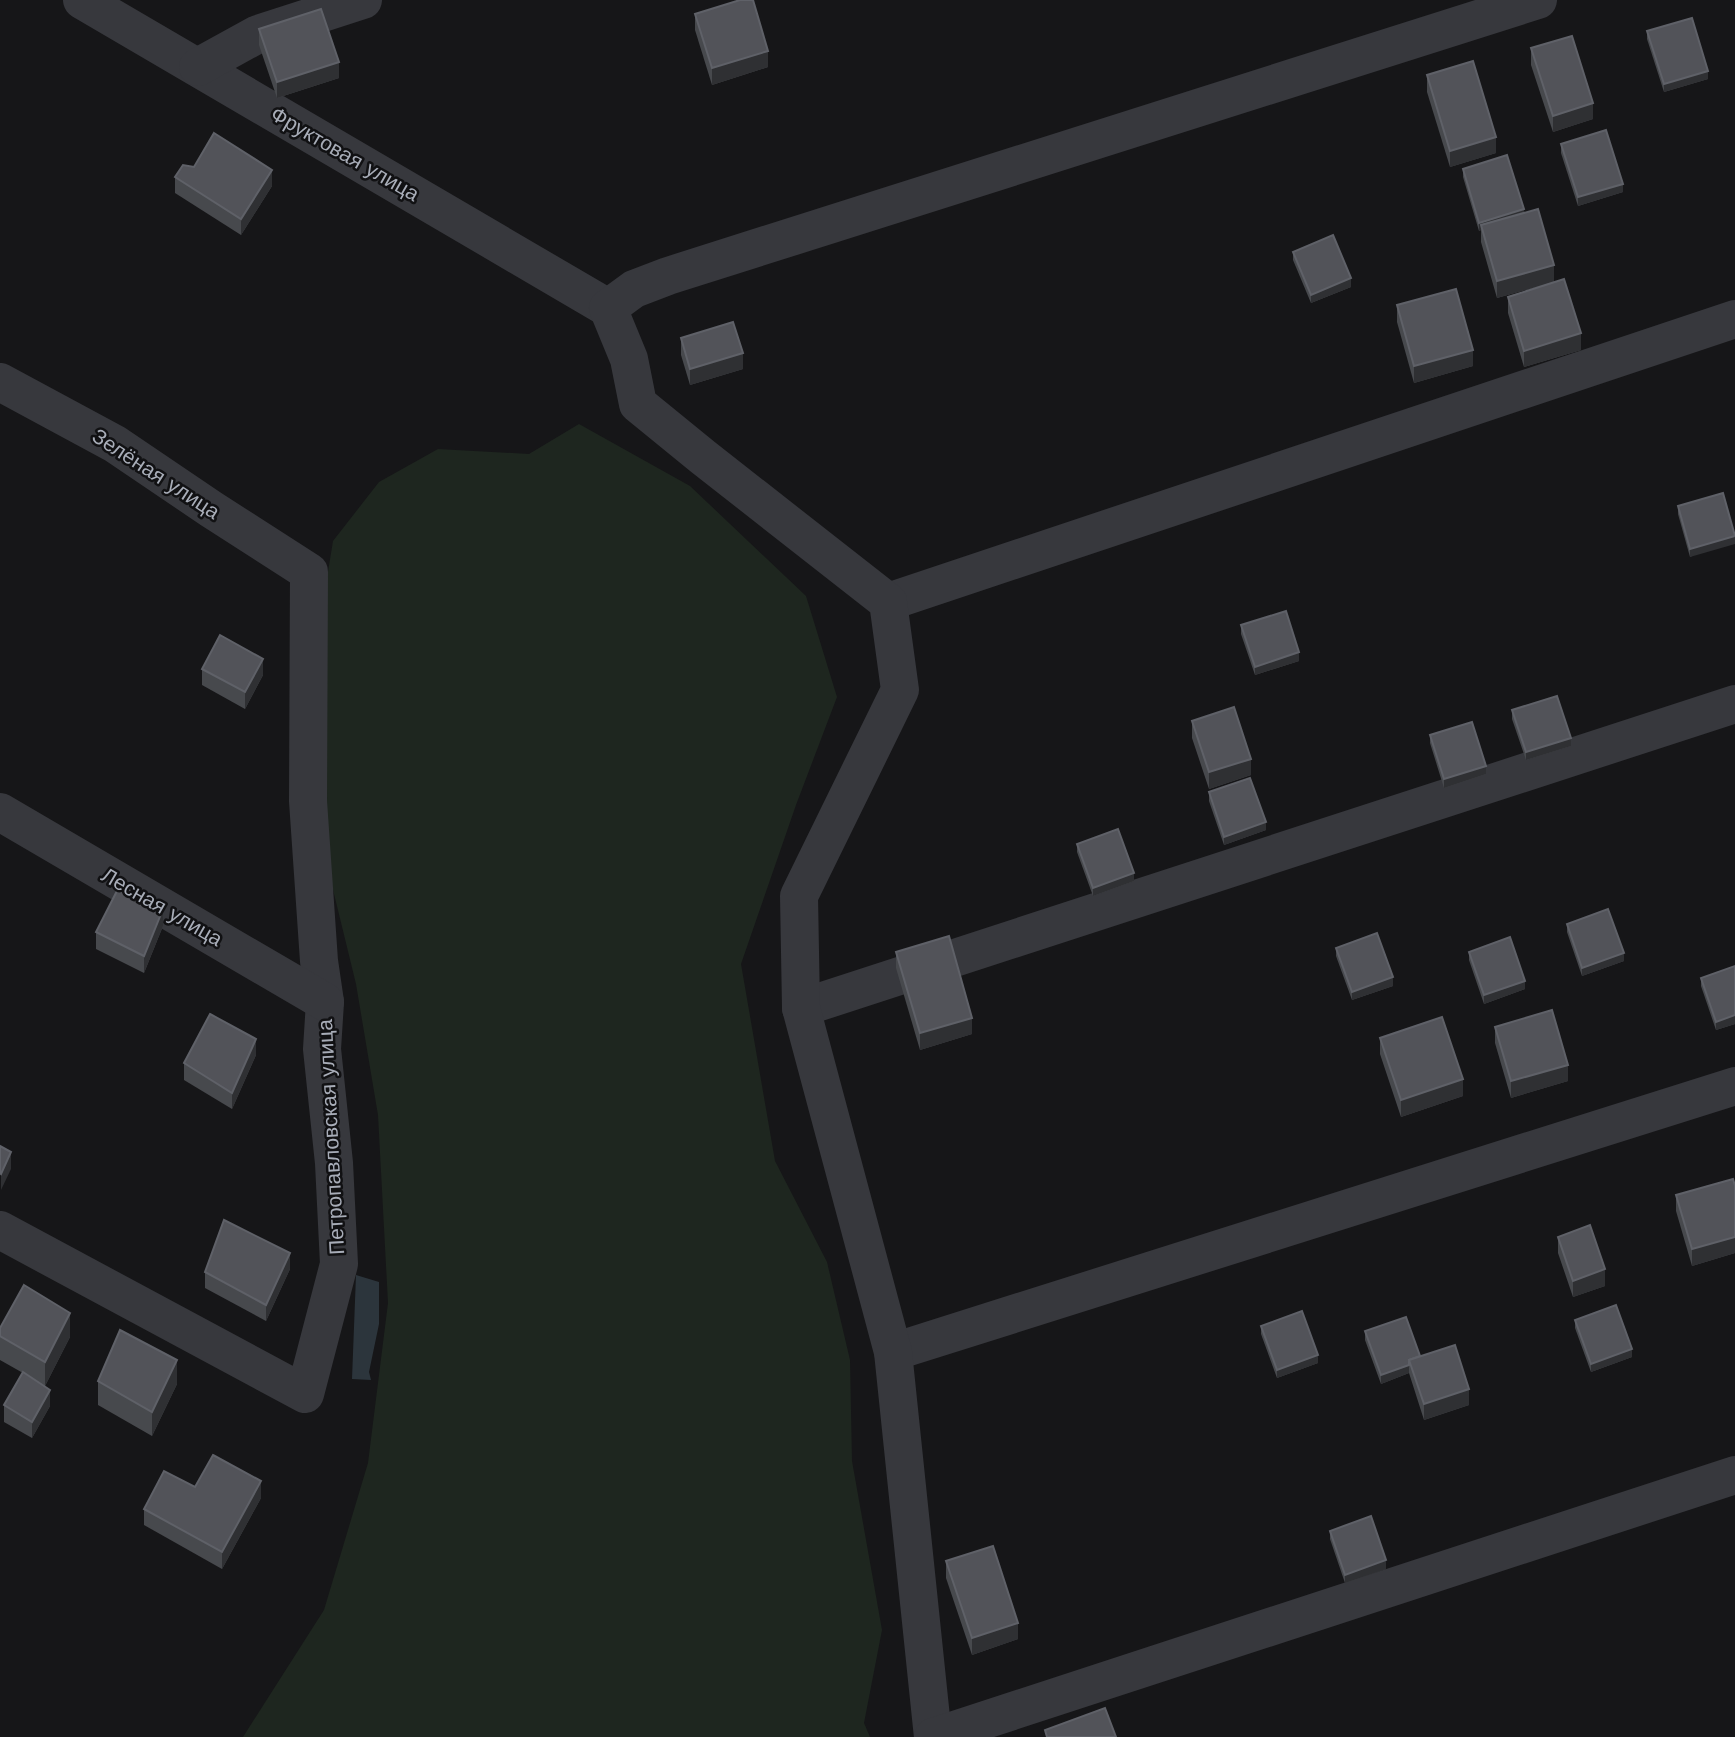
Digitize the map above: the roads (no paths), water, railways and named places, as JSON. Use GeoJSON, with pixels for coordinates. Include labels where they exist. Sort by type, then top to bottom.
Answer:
{"type":"FeatureCollection","features":[{"type":"Feature","properties":{"kind":"street","name":"Фруктовая улица"},"geometry":{"type":"LineString","coordinates":[[82,0],[608,308]]}},
{"type":"Feature","properties":{"kind":"street"},"geometry":{"type":"LineString","coordinates":[[198,67],[258,34],[363,0]]}},
{"type":"Feature","properties":{"kind":"street"},"geometry":{"type":"LineString","coordinates":[[1538,0],[668,276],[634,289],[608,308],[629,359],[638,404],[888,602],[900,690],[799,895],[801,1008],[893,1352],[933,1737],[1735,1475]]}},
{"type":"Feature","properties":{"kind":"street"},"geometry":{"type":"LineString","coordinates":[[888,602],[1735,319]]}},
{"type":"Feature","properties":{"kind":"street","name":"Зелёная улица"},"geometry":{"type":"LineString","coordinates":[[0,382],[115,444],[309,572]]}},
{"type":"Feature","properties":{"kind":"street","name":"Петропавловская улица"},"geometry":{"type":"LineString","coordinates":[[0,1230],[305,1394],[339,1264],[334,1163],[322,1049],[325,1002],[319,961],[307,801],[309,572]]}},
{"type":"Feature","properties":{"kind":"street"},"geometry":{"type":"LineString","coordinates":[[801,1008],[1735,705]]}},
{"type":"Feature","properties":{"kind":"street","name":"Лесная улица"},"geometry":{"type":"LineString","coordinates":[[0,812],[325,1002]]}},
{"type":"Feature","properties":{"kind":"street"},"geometry":{"type":"LineString","coordinates":[[893,1352],[1735,1086]]}}]}
